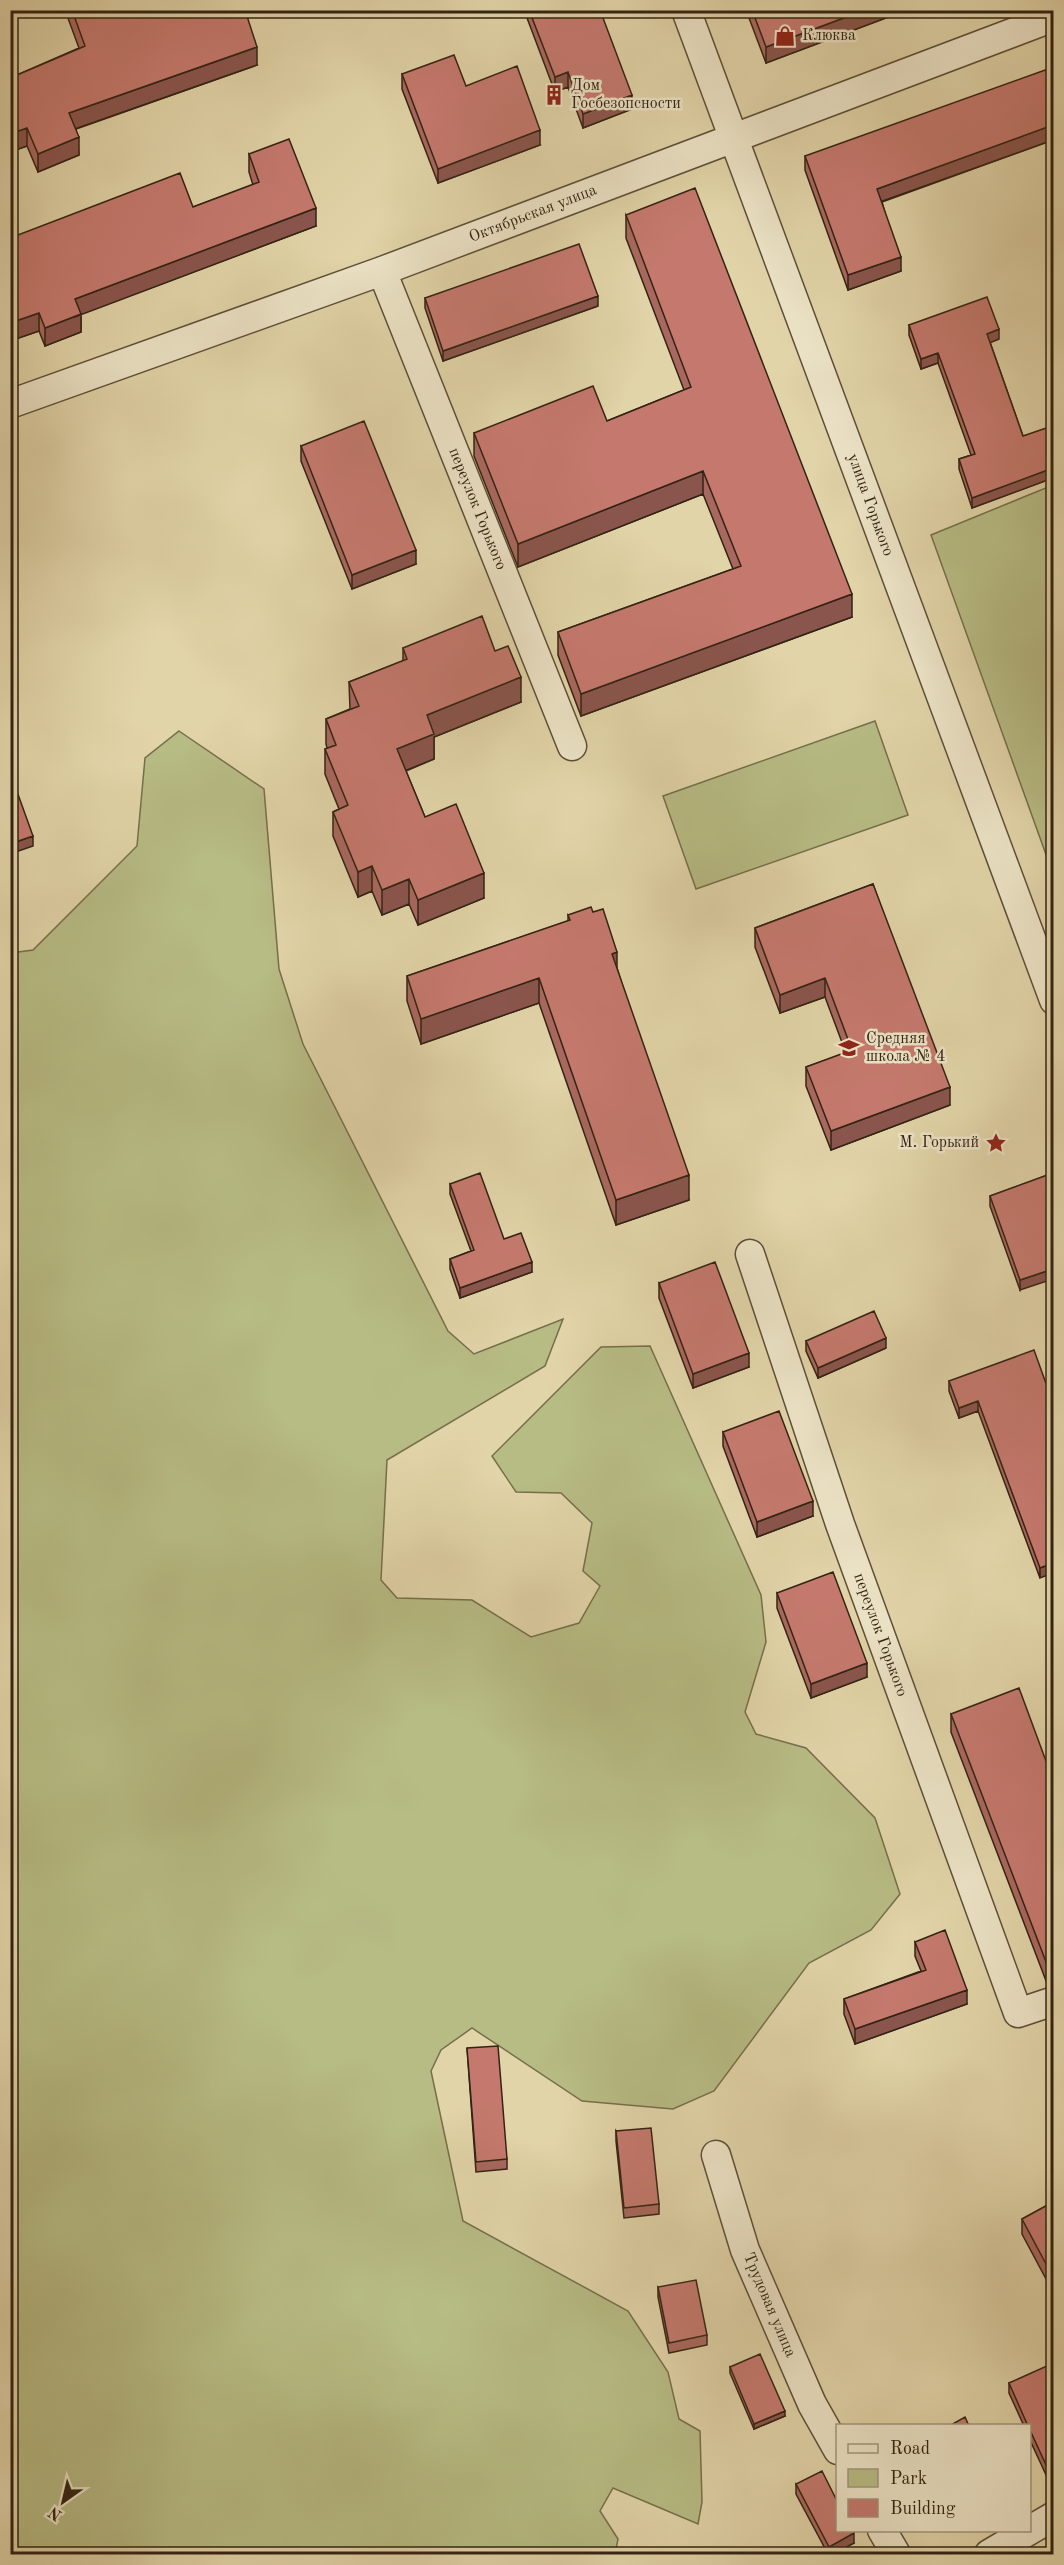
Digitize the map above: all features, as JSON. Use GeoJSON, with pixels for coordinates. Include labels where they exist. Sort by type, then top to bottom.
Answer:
{"type":"FeatureCollection","features":[{"type":"Feature","properties":{"kind":"street","name":"улица Горького"},"geometry":{"type":"LineString","coordinates":[[686,10],[1053,1000]]}},
{"type":"Feature","properties":{"kind":"street","name":"Октябрьская улица"},"geometry":{"type":"LineString","coordinates":[[10,404],[382,272],[1053,17]]}},
{"type":"Feature","properties":{"kind":"street","name":"переулок Горького"},"geometry":{"type":"LineString","coordinates":[[382,272],[572,746]]}},
{"type":"Feature","properties":{"kind":"street","name":"переулок Горького"},"geometry":{"type":"LineString","coordinates":[[750,1254],[840,1524],[1018,2013],[1053,2001]]}},
{"type":"Feature","properties":{"kind":"street","name":"Трудовая улица"},"geometry":{"type":"LineString","coordinates":[[716,2155],[745,2250],[812,2404],[836,2448]]}},
{"type":"Feature","properties":{"kind":"street"},"geometry":{"type":"LineString","coordinates":[[1031,2529],[1053,2516]]}},
{"type":"Feature","properties":{"kind":"street"},"geometry":{"type":"LineString","coordinates":[[883,2532],[896,2554]]}},
{"type":"Feature","properties":{"kind":"street"},"geometry":{"type":"LineString","coordinates":[[989,2554],[1026,2532]]}},
{"type":"Feature","properties":{"kind":"green space"},"geometry":{"type":"Polygon","coordinates":[[[1053,485],[1053,874],[931,535],[1053,485]]]}},
{"type":"Feature","properties":{"kind":"green space"},"geometry":{"type":"Polygon","coordinates":[[[875,721],[908,815],[696,889],[663,796],[875,721]]]}},
{"type":"Feature","properties":{"kind":"green space"},"geometry":{"type":"Polygon","coordinates":[[[179,731],[264,789],[279,969],[303,1044],[448,1331],[474,1354],[563,1319],[545,1366],[387,1460],[381,1580],[397,1598],[472,1600],[531,1637],[579,1623],[600,1586],[583,1571],[592,1523],[561,1493],[516,1492],[492,1456],[601,1347],[650,1346],[761,1595],[766,1642],[745,1712],[756,1734],[806,1748],[875,1818],[900,1894],[871,1930],[809,1963],[714,2091],[673,2109],[582,2101],[472,2028],[441,2050],[431,2071],[463,2221],[628,2311],[668,2372],[679,2419],[700,2431],[702,2502],[698,2524],[613,2488],[600,2511],[618,2539],[615,2554],[11,2554],[11,953],[33,950],[137,846],[145,758],[179,731]]]}},
{"type":"Feature","properties":{"kind":"building"},"geometry":{"type":"Polygon","coordinates":[[[72,10],[171,10],[173,15],[187,10],[245,10],[257,47],[69,113],[79,137],[38,154],[27,128],[10,134],[10,78],[85,46],[72,10]]]}},
{"type":"Feature","properties":{"kind":"building"},"geometry":{"type":"Polygon","coordinates":[[[529,10],[600,10],[632,95],[583,114],[568,72],[555,77],[529,10]]]}},
{"type":"Feature","properties":{"kind":"building"},"geometry":{"type":"Polygon","coordinates":[[[752,10],[865,10],[766,47],[752,10]]]}},
{"type":"Feature","properties":{"kind":"building"},"geometry":{"type":"Polygon","coordinates":[[[454,55],[466,86],[517,66],[540,130],[438,169],[402,74],[454,55]]]}},
{"type":"Feature","properties":{"kind":"building"},"geometry":{"type":"Polygon","coordinates":[[[1048,69],[1053,85],[1053,125],[877,189],[901,257],[848,275],[805,156],[1048,69]]]}},
{"type":"Feature","properties":{"kind":"building"},"geometry":{"type":"Polygon","coordinates":[[[289,139],[316,208],[75,299],[81,314],[45,328],[39,313],[10,323],[10,238],[180,173],[193,207],[259,182],[249,154],[289,139]]]}},
{"type":"Feature","properties":{"kind":"building"},"geometry":{"type":"Polygon","coordinates":[[[695,188],[852,594],[581,694],[558,632],[741,566],[703,471],[518,544],[474,433],[593,386],[607,421],[691,387],[626,215],[695,188]]]}},
{"type":"Feature","properties":{"kind":"building"},"geometry":{"type":"Polygon","coordinates":[[[579,244],[598,296],[443,351],[425,298],[579,244]]]}},
{"type":"Feature","properties":{"kind":"building"},"geometry":{"type":"Polygon","coordinates":[[[987,297],[999,329],[987,334],[1023,436],[1052,426],[1053,468],[972,498],[959,459],[975,454],[938,353],[921,359],[909,325],[987,297]]]}},
{"type":"Feature","properties":{"kind":"building"},"geometry":{"type":"Polygon","coordinates":[[[364,421],[416,550],[352,575],[301,446],[364,421]]]}},
{"type":"Feature","properties":{"kind":"building"},"geometry":{"type":"Polygon","coordinates":[[[482,616],[495,651],[508,646],[521,677],[427,715],[434,734],[397,749],[425,817],[456,804],[484,873],[418,900],[409,879],[382,890],[372,866],[358,872],[333,812],[348,805],[325,749],[336,745],[326,719],[359,706],[349,682],[407,659],[403,648],[482,616]]]}},
{"type":"Feature","properties":{"kind":"building"},"geometry":{"type":"Polygon","coordinates":[[[15,786],[33,836],[10,844],[10,787],[15,786]]]}},
{"type":"Feature","properties":{"kind":"building"},"geometry":{"type":"Polygon","coordinates":[[[873,884],[950,1087],[831,1131],[806,1067],[852,1050],[825,978],[780,995],[755,928],[873,884]]]}},
{"type":"Feature","properties":{"kind":"building"},"geometry":{"type":"Polygon","coordinates":[[[591,907],[593,912],[603,909],[617,952],[612,954],[689,1175],[616,1200],[539,978],[421,1019],[407,976],[570,920],[568,915],[591,907]]]}},
{"type":"Feature","properties":{"kind":"building"},"geometry":{"type":"Polygon","coordinates":[[[480,1173],[504,1239],[521,1233],[532,1262],[460,1288],[450,1259],[474,1250],[450,1184],[480,1173]]]}},
{"type":"Feature","properties":{"kind":"building"},"geometry":{"type":"Polygon","coordinates":[[[1053,1173],[1053,1269],[1020,1280],[990,1196],[1053,1173]]]}},
{"type":"Feature","properties":{"kind":"building"},"geometry":{"type":"Polygon","coordinates":[[[715,1262],[749,1353],[693,1374],[659,1283],[715,1262]]]}},
{"type":"Feature","properties":{"kind":"building"},"geometry":{"type":"Polygon","coordinates":[[[874,1311],[886,1338],[818,1368],[806,1341],[874,1311]]]}},
{"type":"Feature","properties":{"kind":"building"},"geometry":{"type":"Polygon","coordinates":[[[1034,1350],[1053,1403],[1053,1563],[1040,1568],[978,1401],[959,1408],[949,1381],[1034,1350]]]}},
{"type":"Feature","properties":{"kind":"building"},"geometry":{"type":"Polygon","coordinates":[[[779,1411],[813,1501],[757,1522],[723,1432],[779,1411]]]}},
{"type":"Feature","properties":{"kind":"building"},"geometry":{"type":"Polygon","coordinates":[[[833,1572],[867,1663],[811,1684],[777,1593],[833,1572]]]}},
{"type":"Feature","properties":{"kind":"building"},"geometry":{"type":"Polygon","coordinates":[[[1019,1688],[1053,1780],[1053,1965],[1048,1967],[951,1714],[1019,1688]]]}},
{"type":"Feature","properties":{"kind":"building"},"geometry":{"type":"Polygon","coordinates":[[[945,1930],[967,1990],[855,2029],[844,1999],[926,1970],[915,1942],[945,1930]]]}},
{"type":"Feature","properties":{"kind":"building"},"geometry":{"type":"Polygon","coordinates":[[[498,2046],[507,2159],[476,2162],[467,2048],[498,2046]]]}},
{"type":"Feature","properties":{"kind":"building"},"geometry":{"type":"Polygon","coordinates":[[[651,2128],[659,2204],[624,2208],[616,2131],[651,2128]]]}},
{"type":"Feature","properties":{"kind":"building"},"geometry":{"type":"Polygon","coordinates":[[[1053,2202],[1053,2277],[1022,2219],[1053,2202]]]}},
{"type":"Feature","properties":{"kind":"building"},"geometry":{"type":"Polygon","coordinates":[[[696,2280],[707,2335],[669,2343],[658,2287],[696,2280]]]}},
{"type":"Feature","properties":{"kind":"building"},"geometry":{"type":"Polygon","coordinates":[[[760,2354],[785,2411],[754,2424],[730,2367],[760,2354]]]}},
{"type":"Feature","properties":{"kind":"building"},"geometry":{"type":"Polygon","coordinates":[[[1049,2365],[1053,2376],[1053,2464],[1047,2467],[1031,2432],[1031,2424],[1027,2424],[1009,2383],[1049,2365]]]}},
{"type":"Feature","properties":{"kind":"building"},"geometry":{"type":"Polygon","coordinates":[[[965,2417],[968,2424],[953,2424],[965,2417]]]}},
{"type":"Feature","properties":{"kind":"building"},"geometry":{"type":"Polygon","coordinates":[[[822,2471],[836,2499],[836,2532],[854,2533],[829,2547],[796,2484],[822,2471]]]}},
{"type":"Feature","properties":{"kind":"place","name":"Клюква"},"geometry":{"type":"Point","coordinates":[785,36]}},
{"type":"Feature","properties":{"kind":"place","name":"Дом Госбезопсности"},"geometry":{"type":"Point","coordinates":[554,95]}},
{"type":"Feature","properties":{"kind":"place","name":"Средняя школа № 4"},"geometry":{"type":"Point","coordinates":[849,1048]}},
{"type":"Feature","properties":{"kind":"place","name":"М. Горький"},"geometry":{"type":"Point","coordinates":[996,1143]}}]}
